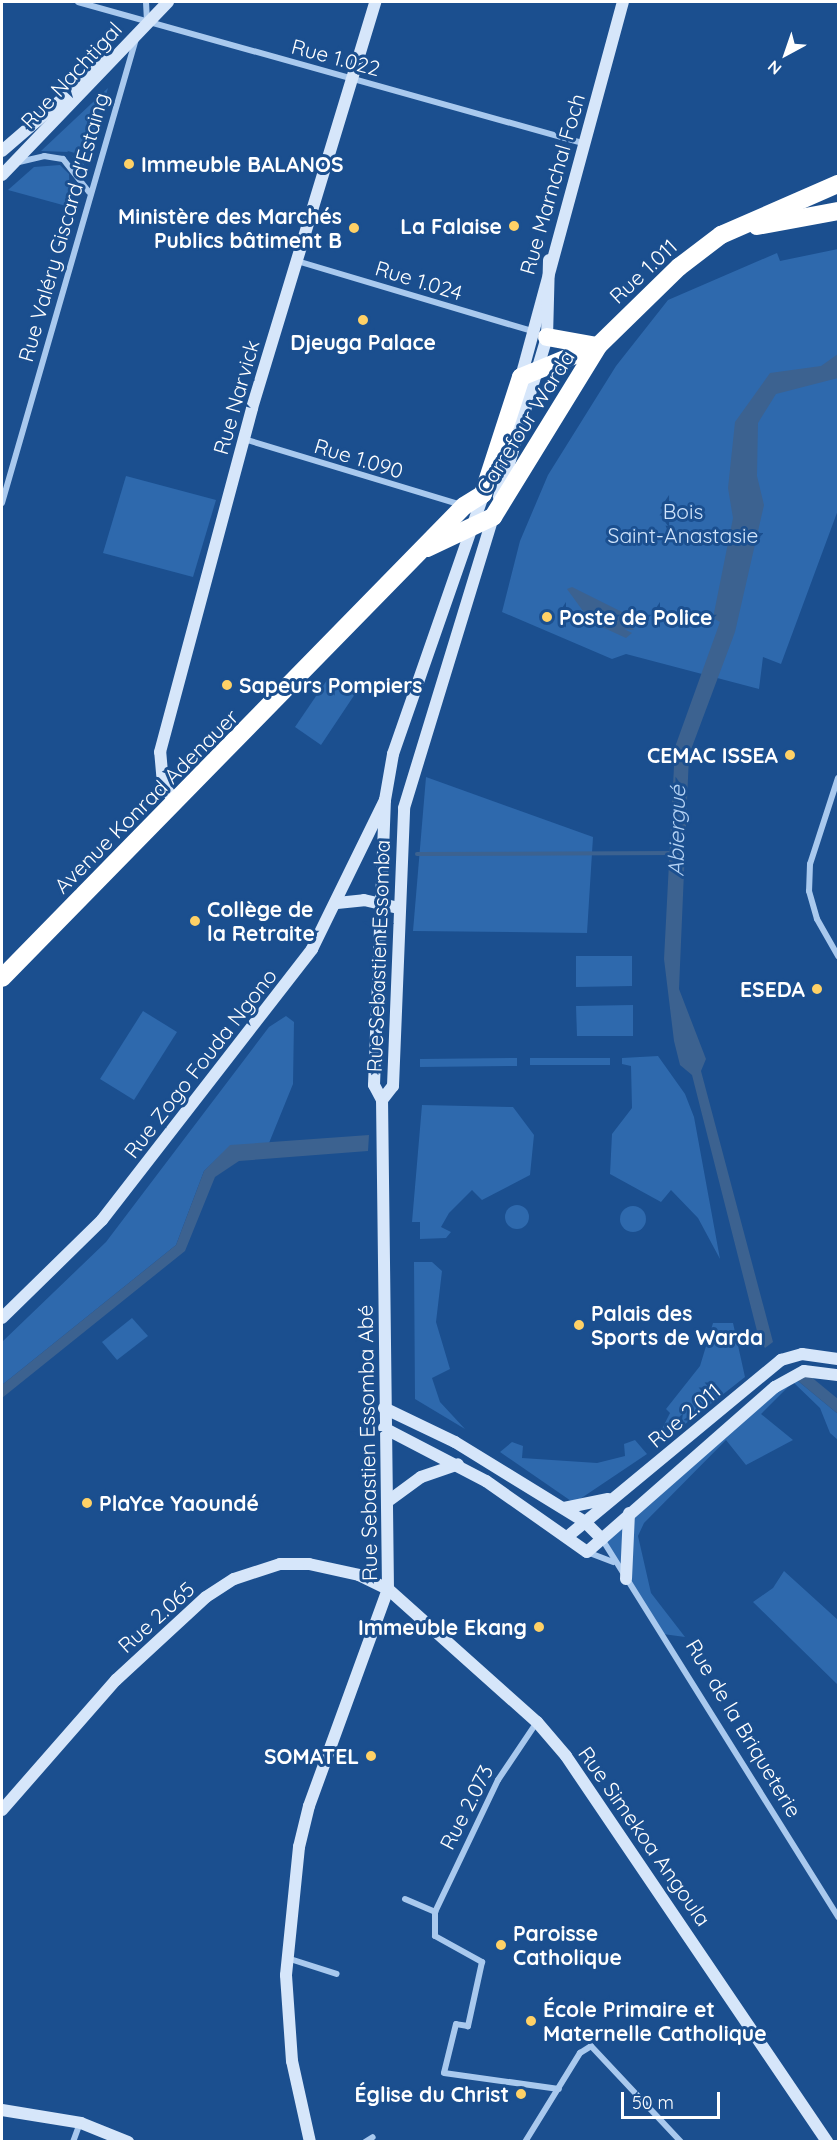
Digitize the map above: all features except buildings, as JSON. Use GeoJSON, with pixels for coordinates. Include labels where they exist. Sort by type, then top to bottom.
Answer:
{"type":"FeatureCollection","features":[{"type":"Feature","properties":{"kind":"highway","name":"Rue 1.011"},"geometry":{"type":"LineString","coordinates":[[598,345],[666,278],[721,235],[836,187]]}},
{"type":"Feature","properties":{"kind":"highway","name":"Rue 1.011"},"geometry":{"type":"LineString","coordinates":[[721,235],[838,210]]}},
{"type":"Feature","properties":{"kind":"highway"},"geometry":{"type":"LineString","coordinates":[[539,334],[598,345]]}},
{"type":"Feature","properties":{"kind":"highway","name":"Carrefour Warda"},"geometry":{"type":"LineString","coordinates":[[483,494],[529,374],[598,345]]}},
{"type":"Feature","properties":{"kind":"highway","name":"Carrefour Warda"},"geometry":{"type":"LineString","coordinates":[[493,517],[598,345]]}},
{"type":"Feature","properties":{"kind":"highway","name":"Avenue Konrad Adenauer"},"geometry":{"type":"LineString","coordinates":[[2,978],[176,804],[464,506],[483,494]]}},
{"type":"Feature","properties":{"kind":"highway","name":"Avenue Konrad Adenauer"},"geometry":{"type":"LineString","coordinates":[[420,551],[493,517]]}},
{"type":"Feature","properties":{"kind":"main road","name":"Rue Nachtigal"},"geometry":{"type":"LineString","coordinates":[[2,175],[99,77],[112,56],[168,2]]}},
{"type":"Feature","properties":{"kind":"main road","name":"Rue Narvick"},"geometry":{"type":"LineString","coordinates":[[176,804],[163,784],[160,752],[244,439],[375,2]]}},
{"type":"Feature","properties":{"kind":"main road","name":"Rue Marnchal Foch"},"geometry":{"type":"LineString","coordinates":[[539,334],[549,260],[586,144],[623,2]]}},
{"type":"Feature","properties":{"kind":"main road"},"geometry":{"type":"LineString","coordinates":[[2,151],[112,56]]}},
{"type":"Feature","properties":{"kind":"main road"},"geometry":{"type":"LineString","coordinates":[[529,374],[539,334]]}},
{"type":"Feature","properties":{"kind":"main road"},"geometry":{"type":"LineString","coordinates":[[529,374],[539,334]]}},
{"type":"Feature","properties":{"kind":"main road","name":"Rue Zogo Fouda Ngono"},"geometry":{"type":"LineString","coordinates":[[385,800],[410,775],[493,517],[529,374]]}},
{"type":"Feature","properties":{"kind":"main road","name":"Rue Zogo Fouda Ngono"},"geometry":{"type":"LineString","coordinates":[[2,1318],[102,1220],[312,949],[337,903],[385,800],[393,754],[483,494]]}},
{"type":"Feature","properties":{"kind":"main road","name":"Rue Sebastien Essomba"},"geometry":{"type":"LineString","coordinates":[[382,1100],[393,1086],[404,808],[410,775]]}},
{"type":"Feature","properties":{"kind":"main road","name":"Rue Sebastien Essomba Abé"},"geometry":{"type":"LineString","coordinates":[[310,2142],[292,2061],[287,1958],[309,1806],[388,1589],[384,1428],[382,1100],[374,1085],[379,902],[385,800]]}},
{"type":"Feature","properties":{"kind":"main road"},"geometry":{"type":"LineString","coordinates":[[337,903],[379,902],[399,908]]}},
{"type":"Feature","properties":{"kind":"main road","name":"Rue 2.011"},"geometry":{"type":"LineString","coordinates":[[567,1537],[781,1360],[802,1354],[838,1359]]}},
{"type":"Feature","properties":{"kind":"main road","name":"Rue 2.011"},"geometry":{"type":"LineString","coordinates":[[587,1552],[629,1513],[790,1377],[804,1371],[838,1376]]}},
{"type":"Feature","properties":{"kind":"main road","name":"Rue de la Briqueterie"},"geometry":{"type":"LineString","coordinates":[[384,1408],[455,1442],[585,1522],[602,1539]]}},
{"type":"Feature","properties":{"kind":"main road"},"geometry":{"type":"LineString","coordinates":[[384,1428],[458,1464],[587,1552]]}},
{"type":"Feature","properties":{"kind":"main road"},"geometry":{"type":"LineString","coordinates":[[387,1502],[421,1477],[458,1464]]}},
{"type":"Feature","properties":{"kind":"main road"},"geometry":{"type":"LineString","coordinates":[[563,1508],[617,1496]]}},
{"type":"Feature","properties":{"kind":"main road"},"geometry":{"type":"LineString","coordinates":[[626,1579],[629,1513]]}},
{"type":"Feature","properties":{"kind":"main road","name":"Rue 2.065"},"geometry":{"type":"LineString","coordinates":[[2,1810],[116,1680],[206,1597],[234,1579],[280,1564],[309,1564],[388,1589]]}},
{"type":"Feature","properties":{"kind":"main road","name":"Rue Simekoa Angoula"},"geometry":{"type":"LineString","coordinates":[[388,1589],[537,1722],[642,1860],[827,2142]]}},
{"type":"Feature","properties":{"kind":"main road"},"geometry":{"type":"LineString","coordinates":[[2,2110],[81,2123],[128,2142]]}},
{"type":"Feature","properties":{"kind":"street","name":"Rue 1.022"},"geometry":{"type":"LineString","coordinates":[[78,2],[143,26],[352,79],[586,144]]}},
{"type":"Feature","properties":{"kind":"street","name":"Rue Valéry Giscard d'Estaing"},"geometry":{"type":"LineString","coordinates":[[2,502],[89,192],[143,26],[146,2]]}},
{"type":"Feature","properties":{"kind":"street"},"geometry":{"type":"LineString","coordinates":[[12,164],[44,156],[63,159],[89,192]]}},
{"type":"Feature","properties":{"kind":"street","name":"Rue 1.024"},"geometry":{"type":"LineString","coordinates":[[297,261],[539,334]]}},
{"type":"Feature","properties":{"kind":"street","name":"Rue 1.090"},"geometry":{"type":"LineString","coordinates":[[244,439],[464,506]]}},
{"type":"Feature","properties":{"kind":"street"},"geometry":{"type":"LineString","coordinates":[[838,778],[810,864],[809,891],[817,919],[838,956]]}},
{"type":"Feature","properties":{"kind":"street","name":"Rue de la Briqueterie"},"geometry":{"type":"LineString","coordinates":[[602,1539],[613,1562],[626,1579],[838,1917]]}},
{"type":"Feature","properties":{"kind":"street"},"geometry":{"type":"LineString","coordinates":[[587,1552],[613,1562]]}},
{"type":"Feature","properties":{"kind":"street","name":"Rue 2.073"},"geometry":{"type":"LineString","coordinates":[[435,1912],[498,1780],[537,1722]]}},
{"type":"Feature","properties":{"kind":"street"},"geometry":{"type":"LineString","coordinates":[[405,1899],[435,1912],[435,1936],[482,1962],[468,2026],[456,2024],[444,2073],[559,2089]]}},
{"type":"Feature","properties":{"kind":"street"},"geometry":{"type":"LineString","coordinates":[[287,1958],[337,1974]]}},
{"type":"Feature","properties":{"kind":"street"},"geometry":{"type":"LineString","coordinates":[[525,2142],[580,2053],[591,2046],[681,2142]]}},
{"type":"Feature","properties":{"kind":"street"},"geometry":{"type":"LineString","coordinates":[[73,2142],[81,2123]]}},
{"type":"Feature","properties":{"kind":"street"},"geometry":{"type":"LineString","coordinates":[[365,2142],[373,2137]]}},
{"type":"Feature","properties":{"kind":"green space"},"geometry":{"type":"Polygon","coordinates":[[[108,88],[84,171],[69,152],[41,151],[108,88]]]}},
{"type":"Feature","properties":{"kind":"green space"},"geometry":{"type":"Polygon","coordinates":[[[60,165],[69,174],[70,207],[8,190],[34,167],[60,165]]]}},
{"type":"Feature","properties":{"kind":"green space","name":"Bois Saint-Anastasie"},"geometry":{"type":"Polygon","coordinates":[[[838,249],[838,510],[781,664],[763,657],[759,689],[626,654],[612,659],[502,612],[520,541],[548,475],[616,366],[668,300],[777,253],[780,261],[838,249]]]}},
{"type":"Feature","properties":{"kind":"green space"},"geometry":{"type":"Polygon","coordinates":[[[126,476],[216,500],[193,577],[103,553],[126,476]]]}},
{"type":"Feature","properties":{"kind":"green space"},"geometry":{"type":"Polygon","coordinates":[[[329,677],[355,694],[321,745],[295,727],[329,677]]]}},
{"type":"Feature","properties":{"kind":"green space"},"geometry":{"type":"Polygon","coordinates":[[[426,777],[593,837],[587,933],[413,931],[426,777]]]}},
{"type":"Feature","properties":{"kind":"green space"},"geometry":{"type":"Polygon","coordinates":[[[576,956],[632,956],[632,986],[576,987],[576,956]]]}},
{"type":"Feature","properties":{"kind":"green space"},"geometry":{"type":"Polygon","coordinates":[[[633,1005],[633,1036],[577,1036],[576,1006],[633,1005]]]}},
{"type":"Feature","properties":{"kind":"green space"},"geometry":{"type":"Polygon","coordinates":[[[143,1011],[177,1032],[134,1100],[100,1079],[143,1011]]]}},
{"type":"Feature","properties":{"kind":"green space"},"geometry":{"type":"Polygon","coordinates":[[[286,1016],[294,1022],[293,1084],[269,1143],[230,1146],[204,1171],[176,1245],[2,1385],[2,1342],[106,1242],[269,1027],[286,1016]]]}},
{"type":"Feature","properties":{"kind":"green space"},"geometry":{"type":"Polygon","coordinates":[[[658,1056],[685,1094],[694,1117],[720,1259],[698,1218],[671,1190],[661,1202],[610,1174],[612,1134],[632,1108],[631,1066],[622,1064],[622,1058],[658,1056]]]}},
{"type":"Feature","properties":{"kind":"green space"},"geometry":{"type":"Polygon","coordinates":[[[517,1058],[517,1066],[420,1067],[420,1059],[517,1058]]]}},
{"type":"Feature","properties":{"kind":"green space"},"geometry":{"type":"Polygon","coordinates":[[[530,1058],[610,1058],[610,1065],[530,1065],[530,1058]]]}},
{"type":"Feature","properties":{"kind":"green space"},"geometry":{"type":"Polygon","coordinates":[[[422,1105],[513,1107],[534,1135],[530,1175],[482,1200],[472,1190],[449,1213],[441,1227],[451,1232],[446,1238],[420,1239],[420,1222],[412,1222],[422,1105]]]}},
{"type":"Feature","properties":{"kind":"green space"},"geometry":{"type":"Polygon","coordinates":[[[517,1205],[526,1208],[529,1217],[526,1226],[517,1229],[508,1226],[505,1217],[508,1208],[517,1205]]]}},
{"type":"Feature","properties":{"kind":"green space"},"geometry":{"type":"Polygon","coordinates":[[[633,1206],[642,1210],[646,1219],[642,1228],[633,1232],[624,1228],[620,1219],[624,1210],[633,1206]]]}},
{"type":"Feature","properties":{"kind":"green space"},"geometry":{"type":"Polygon","coordinates":[[[414,1262],[432,1262],[442,1271],[436,1322],[450,1369],[432,1378],[440,1402],[465,1429],[415,1399],[414,1262]]]}},
{"type":"Feature","properties":{"kind":"green space"},"geometry":{"type":"Polygon","coordinates":[[[132,1318],[148,1336],[117,1360],[102,1342],[132,1318]]]}},
{"type":"Feature","properties":{"kind":"green space"},"geometry":{"type":"Polygon","coordinates":[[[713,1323],[733,1323],[745,1377],[666,1439],[661,1431],[670,1413],[666,1409],[700,1366],[713,1323]]]}},
{"type":"Feature","properties":{"kind":"green space"},"geometry":{"type":"Polygon","coordinates":[[[792,1376],[838,1414],[838,1440],[830,1433],[820,1408],[793,1382],[761,1414],[793,1440],[746,1465],[726,1440],[644,1523],[638,1536],[651,1593],[685,1637],[663,1634],[602,1539],[792,1376]]]}},
{"type":"Feature","properties":{"kind":"green space"},"geometry":{"type":"Polygon","coordinates":[[[635,1440],[647,1454],[574,1503],[500,1452],[512,1442],[523,1446],[522,1458],[597,1463],[625,1456],[624,1444],[635,1440]]]}},
{"type":"Feature","properties":{"kind":"green space"},"geometry":{"type":"Polygon","coordinates":[[[784,1571],[838,1620],[838,1685],[753,1602],[773,1588],[784,1571]]]}},
{"type":"Feature","properties":{"kind":"water","name":"Abiergué"},"geometry":{"type":"Polygon","coordinates":[[[838,354],[838,378],[776,394],[758,423],[757,476],[764,505],[735,632],[689,755],[679,989],[706,1059],[701,1071],[773,1342],[765,1348],[758,1335],[692,1075],[680,1065],[674,1041],[664,959],[675,747],[720,622],[713,618],[733,518],[728,488],[735,422],[770,373],[821,366],[838,354]]]}},
{"type":"Feature","properties":{"kind":"water"},"geometry":{"type":"Polygon","coordinates":[[[572,587],[626,614],[634,630],[624,629],[632,633],[626,638],[591,622],[567,589],[572,587]]]}},
{"type":"Feature","properties":{"kind":"water"},"geometry":{"type":"Polygon","coordinates":[[[369,1135],[368,1151],[239,1161],[215,1177],[185,1251],[2,1398],[2,1385],[176,1245],[204,1171],[230,1145],[369,1135]]]}},
{"type":"Feature","properties":{"kind":"water"},"geometry":{"type":"Polygon","coordinates":[[[804,1371],[838,1399],[838,1414],[792,1376],[804,1371]]]}},
{"type":"Feature","properties":{"kind":"waterway","name":"Abiergué"},"geometry":{"type":"LineString","coordinates":[[417,854],[675,853]]}},
{"type":"Feature","properties":{"kind":"place","name":"Immeuble BALANOS"},"geometry":{"type":"Point","coordinates":[129,164]}},
{"type":"Feature","properties":{"kind":"place","name":"La Falaise"},"geometry":{"type":"Point","coordinates":[514,226]}},
{"type":"Feature","properties":{"kind":"place","name":"Ministère des Marchés Publics bâtiment B"},"geometry":{"type":"Point","coordinates":[354,228]}},
{"type":"Feature","properties":{"kind":"place","name":"Djeuga Palace"},"geometry":{"type":"Point","coordinates":[363,320]}},
{"type":"Feature","properties":{"kind":"place","name":"Poste de Police"},"geometry":{"type":"Point","coordinates":[547,617]}},
{"type":"Feature","properties":{"kind":"place","name":"Sapeurs Pompiers"},"geometry":{"type":"Point","coordinates":[227,685]}},
{"type":"Feature","properties":{"kind":"place","name":"CEMAC ISSEA"},"geometry":{"type":"Point","coordinates":[790,755]}},
{"type":"Feature","properties":{"kind":"place","name":"Collège de la Retraite"},"geometry":{"type":"Point","coordinates":[195,921]}},
{"type":"Feature","properties":{"kind":"place","name":"ESEDA"},"geometry":{"type":"Point","coordinates":[817,989]}},
{"type":"Feature","properties":{"kind":"place","name":"Palais des Sports de Warda"},"geometry":{"type":"Point","coordinates":[579,1325]}},
{"type":"Feature","properties":{"kind":"place","name":"PlaYce Yaoundé"},"geometry":{"type":"Point","coordinates":[87,1503]}},
{"type":"Feature","properties":{"kind":"place","name":"Immeuble Ekang"},"geometry":{"type":"Point","coordinates":[539,1627]}},
{"type":"Feature","properties":{"kind":"place","name":"SOMATEL"},"geometry":{"type":"Point","coordinates":[371,1756]}},
{"type":"Feature","properties":{"kind":"place","name":"Paroisse Catholique"},"geometry":{"type":"Point","coordinates":[501,1945]}},
{"type":"Feature","properties":{"kind":"place","name":"École Primaire et Maternelle Catholique"},"geometry":{"type":"Point","coordinates":[531,2021]}},
{"type":"Feature","properties":{"kind":"place","name":"Église du Christ"},"geometry":{"type":"Point","coordinates":[521,2094]}}]}
